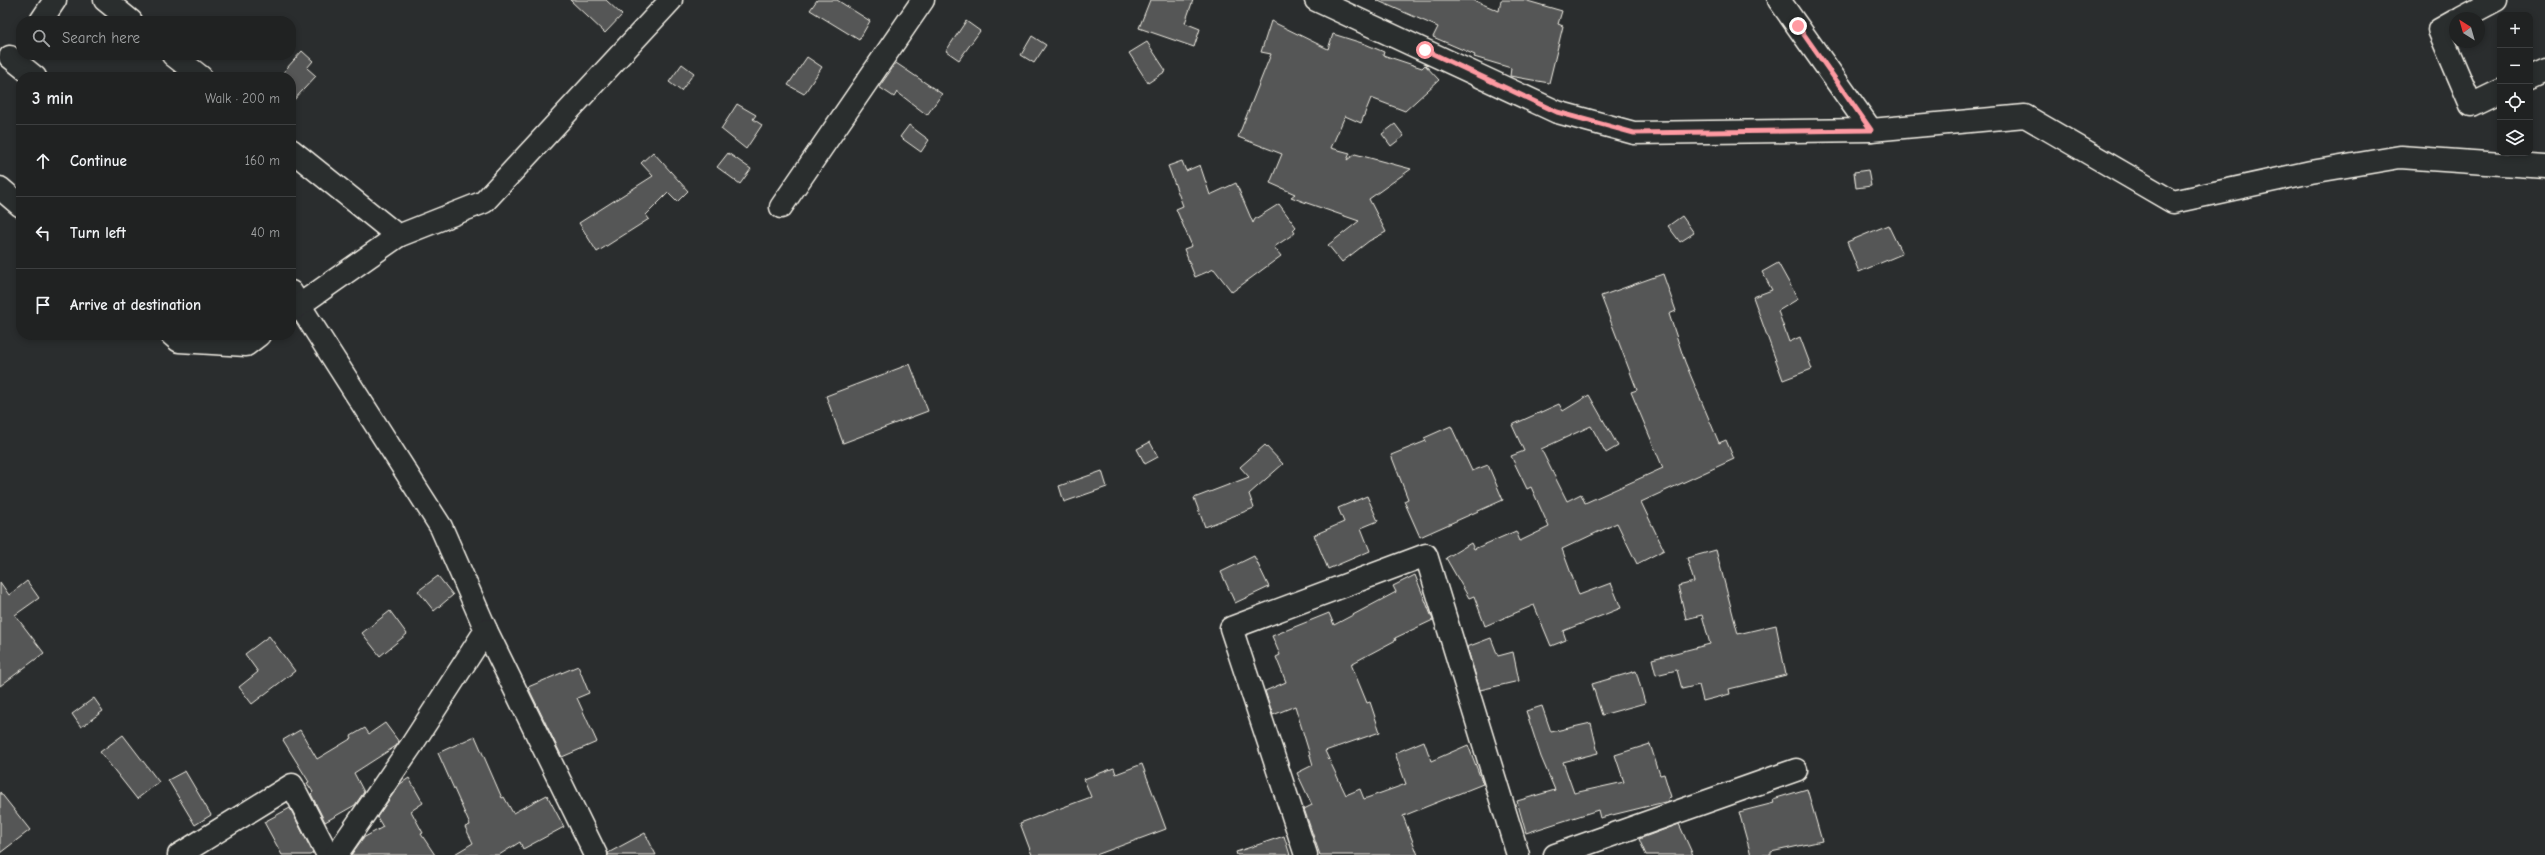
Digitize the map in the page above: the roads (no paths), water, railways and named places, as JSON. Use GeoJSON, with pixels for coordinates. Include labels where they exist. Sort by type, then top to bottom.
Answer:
{"type":"FeatureCollection","features":[{"type":"Feature","properties":{"kind":"street"},"geometry":{"type":"LineString","coordinates":[[44,16],[55,0]]}},
{"type":"Feature","properties":{"kind":"street"},"geometry":{"type":"LineString","coordinates":[[106,0],[125,16]]}},
{"type":"Feature","properties":{"kind":"street"},"geometry":{"type":"LineString","coordinates":[[296,301],[398,236],[484,202],[672,0]]}},
{"type":"Feature","properties":{"kind":"street"},"geometry":{"type":"LineString","coordinates":[[781,207],[923,0]]}},
{"type":"Feature","properties":{"kind":"street"},"geometry":{"type":"LineString","coordinates":[[1316,0],[1557,112],[1634,133],[1871,130],[2025,116],[2174,202],[2311,172],[2400,157],[2545,167]]}},
{"type":"Feature","properties":{"kind":"street"},"geometry":{"type":"LineString","coordinates":[[1779,0],[1871,130]]}},
{"type":"Feature","properties":{"kind":"street"},"geometry":{"type":"LineString","coordinates":[[2473,12],[2496,0]]}},
{"type":"Feature","properties":{"kind":"street"},"geometry":{"type":"LineString","coordinates":[[2449,25],[2439,30],[2470,105],[2497,92]]}},
{"type":"Feature","properties":{"kind":"street"},"geometry":{"type":"LineString","coordinates":[[10,57],[29,72]]}},
{"type":"Feature","properties":{"kind":"street"},"geometry":{"type":"LineString","coordinates":[[179,60],[195,72]]}},
{"type":"Feature","properties":{"kind":"street"},"geometry":{"type":"LineString","coordinates":[[2533,76],[2545,70]]}},
{"type":"Feature","properties":{"kind":"street"},"geometry":{"type":"LineString","coordinates":[[296,154],[398,236]]}},
{"type":"Feature","properties":{"kind":"street"},"geometry":{"type":"LineString","coordinates":[[0,188],[16,202]]}},
{"type":"Feature","properties":{"kind":"street"},"geometry":{"type":"LineString","coordinates":[[296,305],[441,527],[486,630],[596,855]]}},
{"type":"Feature","properties":{"kind":"street"},"geometry":{"type":"LineString","coordinates":[[178,340],[246,345],[252,340]]}},
{"type":"Feature","properties":{"kind":"street"},"geometry":{"type":"LineString","coordinates":[[1306,855],[1231,628],[1426,556],[1518,855]]}},
{"type":"Feature","properties":{"kind":"street"},"geometry":{"type":"LineString","coordinates":[[336,855],[411,746],[486,630]]}},
{"type":"Feature","properties":{"kind":"street"},"geometry":{"type":"LineString","coordinates":[[1555,855],[1796,770]]}},
{"type":"Feature","properties":{"kind":"street"},"geometry":{"type":"LineString","coordinates":[[179,855],[292,785],[328,855]]}}]}
